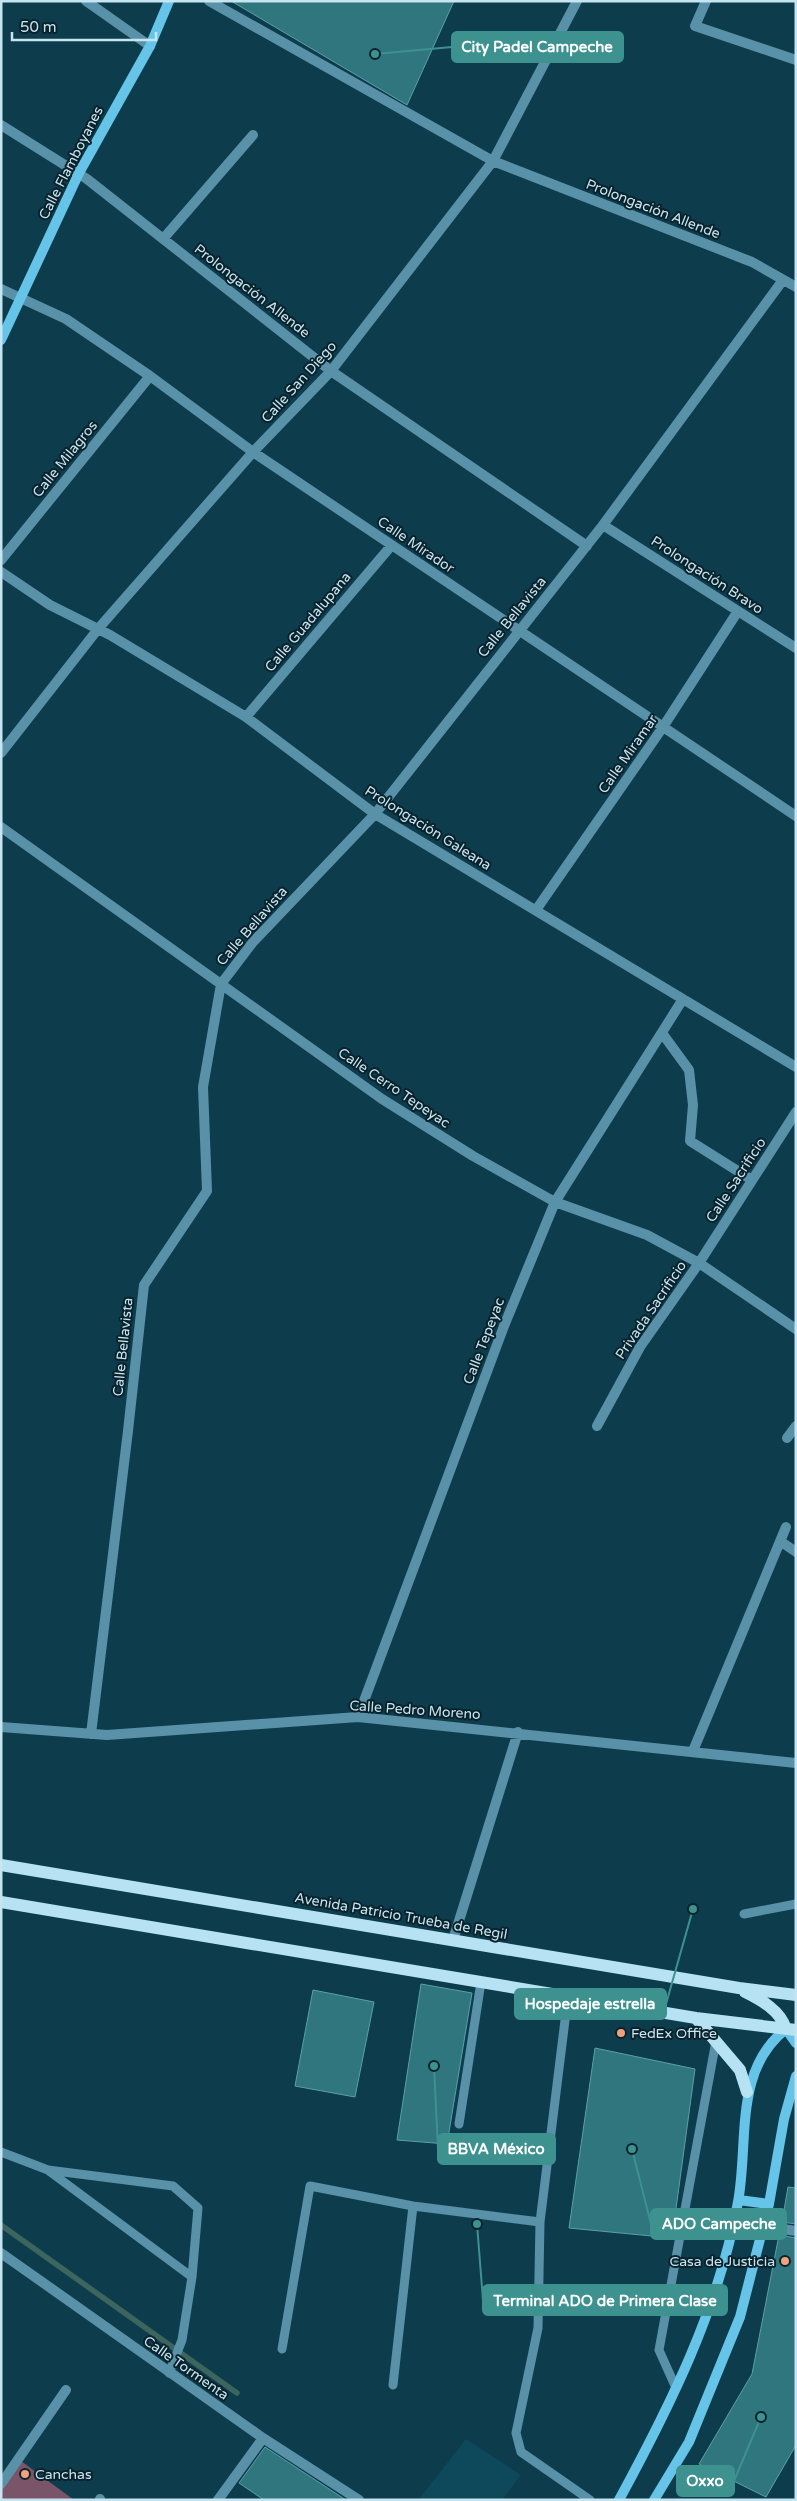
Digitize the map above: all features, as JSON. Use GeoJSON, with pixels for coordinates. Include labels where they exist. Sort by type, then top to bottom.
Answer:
{"type":"FeatureCollection","features":[{"type":"Feature","properties":{"kind":"main road","name":"Avenida Patricio Trueba de Regil"},"geometry":{"type":"LineString","coordinates":[[1,1864],[739,1988],[796,1995]]}},
{"type":"Feature","properties":{"kind":"main road"},"geometry":{"type":"LineString","coordinates":[[1,1902],[696,2018],[791,2029]]}},
{"type":"Feature","properties":{"kind":"main road"},"geometry":{"type":"LineString","coordinates":[[739,1988],[766,2003],[791,2029]]}},
{"type":"Feature","properties":{"kind":"main road"},"geometry":{"type":"LineString","coordinates":[[696,2018],[740,2070],[747,2092]]}},
{"type":"Feature","properties":{"kind":"main road"},"geometry":{"type":"LineString","coordinates":[[791,2029],[796,2018]]}},
{"type":"Feature","properties":{"kind":"street"},"geometry":{"type":"LineString","coordinates":[[86,1],[150,46]]}},
{"type":"Feature","properties":{"kind":"street","name":"Calle Flamboyanes"},"geometry":{"type":"LineString","coordinates":[[1,340],[79,173],[150,46],[169,1]]}},
{"type":"Feature","properties":{"kind":"street","name":"Prolongación Allende"},"geometry":{"type":"LineString","coordinates":[[209,1],[493,161],[752,262],[796,287]]}},
{"type":"Feature","properties":{"kind":"street","name":"Calle San Diego"},"geometry":{"type":"LineString","coordinates":[[1,753],[98,629],[253,452],[331,371],[493,161],[577,1]]}},
{"type":"Feature","properties":{"kind":"street"},"geometry":{"type":"LineString","coordinates":[[706,1],[695,26],[796,60]]}},
{"type":"Feature","properties":{"kind":"street","name":"Prolongación Allende"},"geometry":{"type":"LineString","coordinates":[[1,125],[79,173],[331,371],[587,546]]}},
{"type":"Feature","properties":{"kind":"street"},"geometry":{"type":"LineString","coordinates":[[163,239],[253,135]]}},
{"type":"Feature","properties":{"kind":"street","name":"Calle Bellavista"},"geometry":{"type":"LineString","coordinates":[[91,1734],[144,1286],[207,1191],[203,1087],[221,984],[253,942],[374,814],[587,546],[783,280]]}},
{"type":"Feature","properties":{"kind":"street"},"geometry":{"type":"LineString","coordinates":[[1,289],[21,298]]}},
{"type":"Feature","properties":{"kind":"street","name":"Calle Mirador"},"geometry":{"type":"LineString","coordinates":[[21,298],[66,319],[150,376],[253,452],[793,814]]}},
{"type":"Feature","properties":{"kind":"street","name":"Calle Milagros"},"geometry":{"type":"LineString","coordinates":[[1,560],[150,376]]}},
{"type":"Feature","properties":{"kind":"street","name":"Prolongación Bravo"},"geometry":{"type":"LineString","coordinates":[[603,525],[796,648]]}},
{"type":"Feature","properties":{"kind":"street","name":"Calle Guadalupana"},"geometry":{"type":"LineString","coordinates":[[246,717],[392,546]]}},
{"type":"Feature","properties":{"kind":"street","name":"Prolongación Galeana"},"geometry":{"type":"LineString","coordinates":[[1,572],[50,605],[98,629],[246,717],[374,814],[796,1067]]}},
{"type":"Feature","properties":{"kind":"street","name":"Calle Miramar"},"geometry":{"type":"LineString","coordinates":[[536,910],[664,727],[738,611]]}},
{"type":"Feature","properties":{"kind":"street"},"geometry":{"type":"LineString","coordinates":[[793,814],[796,802]]}},
{"type":"Feature","properties":{"kind":"street","name":"Calle Cerro Tepeyac"},"geometry":{"type":"LineString","coordinates":[[1,827],[382,1099],[473,1156],[555,1202],[647,1235],[699,1263],[796,1329]]}},
{"type":"Feature","properties":{"kind":"street","name":"Calle Tepeyac"},"geometry":{"type":"LineString","coordinates":[[358,1717],[500,1335],[555,1202],[683,999]]}},
{"type":"Feature","properties":{"kind":"street"},"geometry":{"type":"LineString","coordinates":[[662,1033],[689,1070],[693,1104],[690,1142],[752,1180]]}},
{"type":"Feature","properties":{"kind":"street","name":"Calle Sacrificio"},"geometry":{"type":"LineString","coordinates":[[699,1263],[796,1112]]}},
{"type":"Feature","properties":{"kind":"street","name":"Privada Sacrificio"},"geometry":{"type":"LineString","coordinates":[[597,1426],[640,1347],[699,1263]]}},
{"type":"Feature","properties":{"kind":"street"},"geometry":{"type":"LineString","coordinates":[[787,1438],[796,1426]]}},
{"type":"Feature","properties":{"kind":"street"},"geometry":{"type":"LineString","coordinates":[[693,1751],[786,1527]]}},
{"type":"Feature","properties":{"kind":"street"},"geometry":{"type":"LineString","coordinates":[[780,1542],[796,1552]]}},
{"type":"Feature","properties":{"kind":"street","name":"Calle Pedro Moreno"},"geometry":{"type":"LineString","coordinates":[[1,1727],[107,1735],[358,1717],[518,1732],[796,1763]]}},
{"type":"Feature","properties":{"kind":"street"},"geometry":{"type":"LineString","coordinates":[[453,1940],[518,1732]]}},
{"type":"Feature","properties":{"kind":"street"},"geometry":{"type":"LineString","coordinates":[[619,2500],[663,2418],[706,2319],[731,2237],[738,2200],[747,2092],[763,2051],[791,2029],[796,2043]]}},
{"type":"Feature","properties":{"kind":"street"},"geometry":{"type":"LineString","coordinates":[[654,2500],[689,2442],[740,2317],[769,2204],[784,2119],[796,2076]]}},
{"type":"Feature","properties":{"kind":"street"},"geometry":{"type":"LineString","coordinates":[[738,2200],[769,2204]]}},
{"type":"Feature","properties":{"kind":"street"},"geometry":{"type":"LineString","coordinates":[[763,2226],[796,2231]]}},
{"type":"Feature","properties":{"kind":"street","name":"Calle Tormenta"},"geometry":{"type":"LineString","coordinates":[[1,2253],[263,2438],[358,2500]]}},
{"type":"Feature","properties":{"kind":"street"},"geometry":{"type":"LineString","coordinates":[[1,2484],[66,2390]]}},
{"type":"Feature","properties":{"kind":"street"},"geometry":{"type":"LineString","coordinates":[[218,2500],[263,2438]]}},
{"type":"Feature","properties":{"kind":"lane"},"geometry":{"type":"LineString","coordinates":[[744,1914],[796,1904]]}},
{"type":"Feature","properties":{"kind":"lane"},"geometry":{"type":"LineString","coordinates":[[459,2124],[481,1982]]}},
{"type":"Feature","properties":{"kind":"lane"},"geometry":{"type":"LineString","coordinates":[[568,1996],[540,2222],[538,2328],[516,2433],[521,2452],[590,2500]]}},
{"type":"Feature","properties":{"kind":"lane"},"geometry":{"type":"LineString","coordinates":[[676,2388],[659,2350],[716,2041]]}},
{"type":"Feature","properties":{"kind":"lane"},"geometry":{"type":"LineString","coordinates":[[1,2152],[48,2170],[173,2186],[198,2208],[192,2277],[182,2340],[169,2372]]}},
{"type":"Feature","properties":{"kind":"lane"},"geometry":{"type":"LineString","coordinates":[[48,2170],[192,2277]]}},
{"type":"Feature","properties":{"kind":"lane"},"geometry":{"type":"LineString","coordinates":[[282,2349],[310,2186],[413,2206],[540,2222]]}},
{"type":"Feature","properties":{"kind":"lane"},"geometry":{"type":"LineString","coordinates":[[393,2385],[413,2206]]}},
{"type":"Feature","properties":{"kind":"shaded area"},"geometry":{"type":"Polygon","coordinates":[[[466,2439],[521,2475],[502,2500],[419,2499],[466,2439]]]}},
{"type":"Feature","properties":{"kind":"shaded area","name":"Canchas"},"geometry":{"type":"Polygon","coordinates":[[[21,2461],[74,2500],[1,2500],[1,2487],[21,2461]]]}},
{"type":"Feature","properties":{"kind":"building"},"geometry":{"type":"Polygon","coordinates":[[[231,1],[454,1],[407,105],[231,1]]]}},
{"type":"Feature","properties":{"kind":"building"},"geometry":{"type":"Polygon","coordinates":[[[421,1984],[472,1993],[447,2144],[397,2140],[421,1984]]]}},
{"type":"Feature","properties":{"kind":"building"},"geometry":{"type":"Polygon","coordinates":[[[313,1990],[374,2002],[355,2097],[295,2086],[313,1990]]]}},
{"type":"Feature","properties":{"kind":"building"},"geometry":{"type":"Polygon","coordinates":[[[595,2048],[695,2069],[672,2238],[569,2228],[595,2048]]]}},
{"type":"Feature","properties":{"kind":"building"},"geometry":{"type":"Polygon","coordinates":[[[788,2187],[796,2188],[796,2224],[782,2222],[788,2187]]]}},
{"type":"Feature","properties":{"kind":"building"},"geometry":{"type":"Polygon","coordinates":[[[779,2235],[796,2238],[796,2445],[766,2497],[699,2464],[752,2374],[779,2235]]]}},
{"type":"Feature","properties":{"kind":"building"},"geometry":{"type":"Polygon","coordinates":[[[265,2447],[346,2500],[264,2500],[239,2483],[265,2447]]]}},
{"type":"Feature","properties":{"kind":"waterway"},"geometry":{"type":"LineString","coordinates":[[1,2225],[237,2393]]}},
{"type":"Feature","properties":{"kind":"place","name":"City Padel Campeche"},"geometry":{"type":"Point","coordinates":[375,54]}},
{"type":"Feature","properties":{"kind":"place","name":"Hospedaje estrella"},"geometry":{"type":"Point","coordinates":[693,1909]}},
{"type":"Feature","properties":{"kind":"place","name":"FedEx Office"},"geometry":{"type":"Point","coordinates":[621,2033]}},
{"type":"Feature","properties":{"kind":"place","name":"BBVA México"},"geometry":{"type":"Point","coordinates":[434,2066]}},
{"type":"Feature","properties":{"kind":"place","name":"ADO Campeche"},"geometry":{"type":"Point","coordinates":[632,2149]}},
{"type":"Feature","properties":{"kind":"place","name":"Terminal ADO de Primera Clase"},"geometry":{"type":"Point","coordinates":[477,2224]}},
{"type":"Feature","properties":{"kind":"place","name":"Casa de Justicia"},"geometry":{"type":"Point","coordinates":[785,2261]}},
{"type":"Feature","properties":{"kind":"place","name":"Oxxo"},"geometry":{"type":"Point","coordinates":[761,2417]}},
{"type":"Feature","properties":{"kind":"place","name":"Canchas"},"geometry":{"type":"Point","coordinates":[25,2474]}}]}
